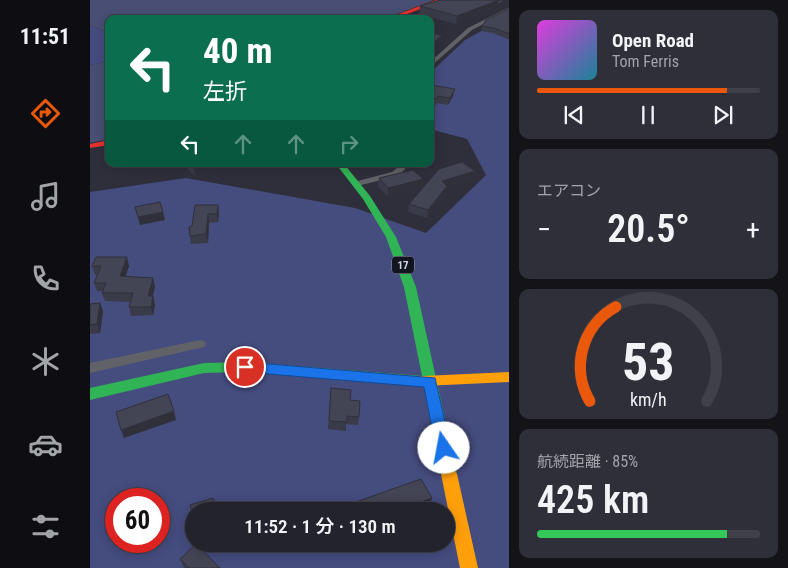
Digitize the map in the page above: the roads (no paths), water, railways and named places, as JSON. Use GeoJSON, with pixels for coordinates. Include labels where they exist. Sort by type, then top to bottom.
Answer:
{"type":"FeatureCollection","features":[{"type":"Feature","properties":{"kind":"main road"},"geometry":{"type":"LineString","coordinates":[[399,15],[441,0]]}},
{"type":"Feature","properties":{"kind":"main road"},"geometry":{"type":"LineString","coordinates":[[90,146],[105,143]]}},
{"type":"Feature","properties":{"kind":"main road","name":"17"},"geometry":{"type":"LineString","coordinates":[[343,167],[377,212],[400,256],[410,286],[469,568]]}},
{"type":"Feature","properties":{"kind":"main road"},"geometry":{"type":"LineString","coordinates":[[90,394],[204,368],[245,367],[430,382],[509,377]]}},
{"type":"Feature","properties":{"kind":"street"},"geometry":{"type":"LineString","coordinates":[[434,62],[470,29],[509,8]]}},
{"type":"Feature","properties":{"kind":"street"},"geometry":{"type":"LineString","coordinates":[[357,184],[395,174],[401,167]]}},
{"type":"Feature","properties":{"kind":"street"},"geometry":{"type":"LineString","coordinates":[[90,368],[200,344]]}}]}
